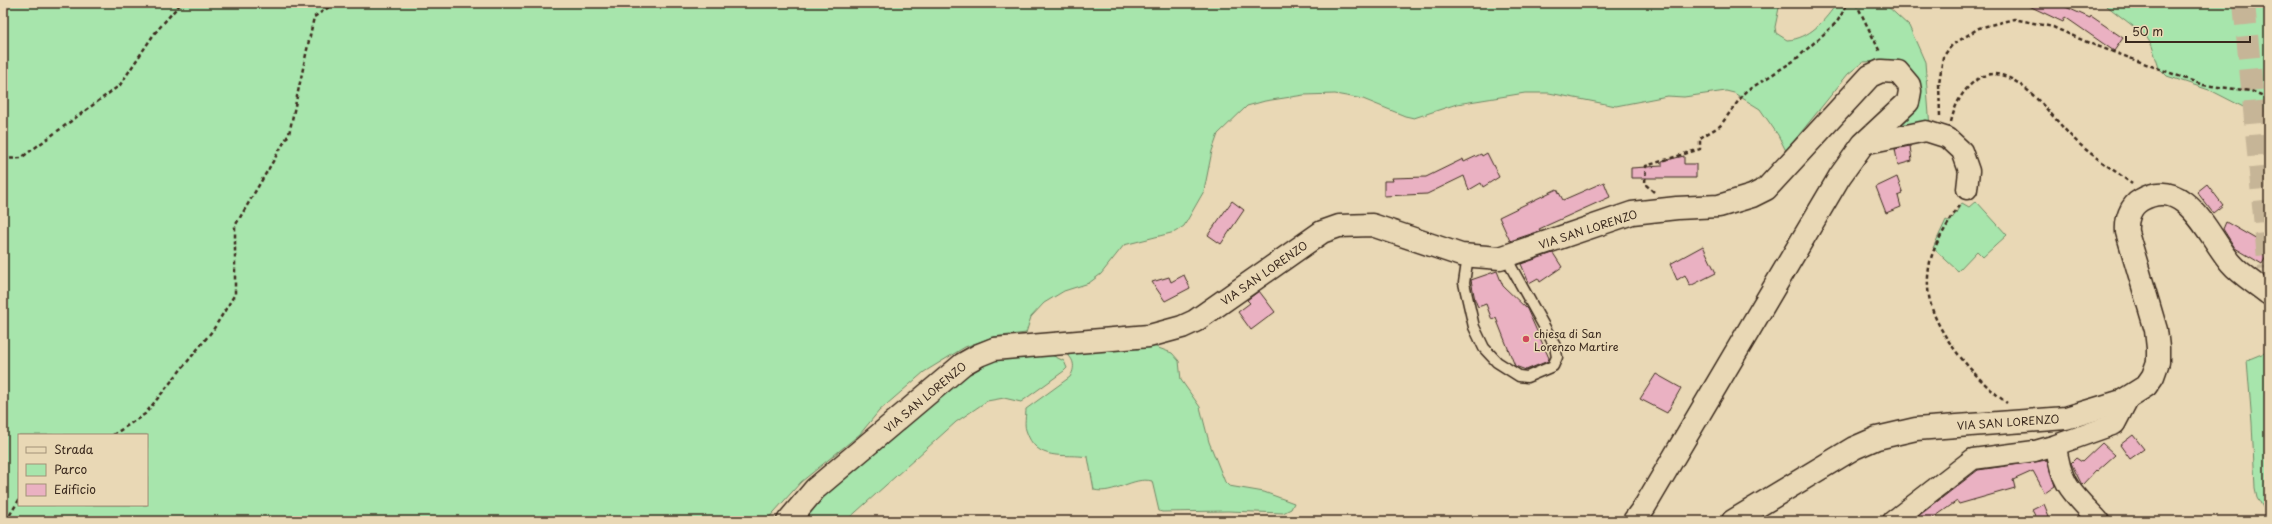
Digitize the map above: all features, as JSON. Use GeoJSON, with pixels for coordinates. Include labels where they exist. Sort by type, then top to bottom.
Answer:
{"type":"FeatureCollection","features":[{"type":"Feature","properties":{"kind":"street","name":"VIA SAN LORENZO"},"geometry":{"type":"LineString","coordinates":[[788,521],[815,489],[963,364],[979,355],[994,349],[1149,336],[1182,327],[1195,321],[1322,232],[1339,226],[1372,225],[1468,256],[1492,259],[1505,256],[1632,213],[1730,204],[1766,188],[1870,76],[1875,72],[1888,71]]}},
{"type":"Feature","properties":{"kind":"street"},"geometry":{"type":"LineString","coordinates":[[1634,521],[1645,506],[1840,176],[1863,144],[1890,117],[1902,110],[1910,97],[1906,80],[1898,72],[1888,71]]}},
{"type":"Feature","properties":{"kind":"street"},"geometry":{"type":"LineString","coordinates":[[1863,144],[1926,131],[1942,136],[1962,151],[1969,171],[1967,189]]}},
{"type":"Feature","properties":{"kind":"street"},"geometry":{"type":"LineString","coordinates":[[2148,197],[2167,195],[2184,201],[2198,213],[2232,265],[2266,290]]}},
{"type":"Feature","properties":{"kind":"street","name":"VIA SAN LORENZO"},"geometry":{"type":"LineString","coordinates":[[1733,521],[1854,448],[1877,438],[1916,429],[2066,418],[2129,397],[2146,386],[2153,376],[2158,362],[2156,330],[2127,232],[2126,221],[2135,205],[2148,197]]}},
{"type":"Feature","properties":{"kind":"street"},"geometry":{"type":"LineString","coordinates":[[1893,521],[1973,459],[2035,451],[2115,424],[2129,397]]}},
{"type":"Feature","properties":{"kind":"street"},"geometry":{"type":"LineString","coordinates":[[2056,444],[2059,465],[2066,485],[2099,521]]}},
{"type":"Feature","properties":{"kind":"lane"},"geometry":{"type":"LineString","coordinates":[[1468,256],[1464,283],[1474,327],[1484,348],[1498,362],[1519,376],[1527,377],[1553,366],[1557,357],[1555,346],[1505,256]]}},
{"type":"Feature","properties":{"kind":"path"},"geometry":{"type":"LineString","coordinates":[[3,159],[21,158],[120,85],[154,34],[181,3]]}},
{"type":"Feature","properties":{"kind":"path"},"geometry":{"type":"LineString","coordinates":[[115,434],[145,414],[213,330],[235,294],[234,226],[289,134],[314,17],[335,3]]}},
{"type":"Feature","properties":{"kind":"path"},"geometry":{"type":"LineString","coordinates":[[1678,208],[1658,197],[1645,184],[1646,166],[1700,149],[1700,138],[1720,126],[1745,92],[1795,60],[1837,22],[1848,3]]}},
{"type":"Feature","properties":{"kind":"path"},"geometry":{"type":"LineString","coordinates":[[1856,3],[1888,71]]}},
{"type":"Feature","properties":{"kind":"path"},"geometry":{"type":"LineString","coordinates":[[1942,136],[1939,83],[1943,57],[1952,45],[1964,36],[1979,28],[2014,19],[2053,27],[2089,43],[2203,85],[2251,91],[2269,98]]}},
{"type":"Feature","properties":{"kind":"path"},"geometry":{"type":"LineString","coordinates":[[1942,136],[1959,98],[1965,89],[1979,77],[2005,75],[2024,87],[2073,138],[2148,197]]}},
{"type":"Feature","properties":{"kind":"path"},"geometry":{"type":"LineString","coordinates":[[1967,189],[1942,232],[1930,261],[1927,286],[1931,306],[1940,326],[1956,349],[1990,390],[2009,404]]}},
{"type":"Feature","properties":{"kind":"path"},"geometry":{"type":"LineString","coordinates":[[6,521],[18,502]]}},
{"type":"Feature","properties":{"kind":"green space"},"geometry":{"type":"Polygon","coordinates":[[[3,3],[1780,3],[1775,27],[1776,33],[1787,40],[1803,36],[1816,28],[1837,3],[1884,3],[1909,26],[1925,62],[1930,128],[1889,138],[1908,102],[1882,61],[1863,62],[1848,74],[1786,151],[1778,135],[1760,109],[1734,93],[1726,91],[1684,97],[1667,96],[1616,106],[1549,93],[1525,93],[1457,104],[1414,118],[1405,116],[1363,99],[1335,94],[1304,95],[1265,101],[1247,106],[1218,134],[1212,151],[1204,191],[1184,226],[1175,232],[1124,245],[1101,274],[1089,283],[1064,291],[1044,303],[1031,317],[1026,333],[993,337],[965,347],[924,372],[879,411],[860,434],[801,482],[766,521],[3,521],[3,3]]]}},
{"type":"Feature","properties":{"kind":"green space"},"geometry":{"type":"Polygon","coordinates":[[[2103,3],[2269,3],[2269,111],[2253,112],[2212,91],[2167,76],[2159,68],[2152,46],[2146,36],[2103,3]]]}},
{"type":"Feature","properties":{"kind":"green space"},"geometry":{"type":"Polygon","coordinates":[[[1976,201],[2007,235],[1983,257],[1977,251],[1958,271],[1933,248],[1946,220],[1950,222],[1962,203],[1969,207],[1976,201]]]}},
{"type":"Feature","properties":{"kind":"green space"},"geometry":{"type":"Polygon","coordinates":[[[1153,346],[1172,353],[1179,361],[1181,380],[1200,407],[1209,442],[1225,482],[1229,486],[1264,492],[1294,503],[1291,509],[1283,513],[1228,511],[1162,512],[1159,511],[1152,481],[1138,481],[1109,490],[1094,490],[1088,457],[1052,454],[1037,448],[1025,428],[1026,409],[1070,377],[1073,369],[1071,358],[1060,350],[1153,346]]]}},
{"type":"Feature","properties":{"kind":"green space"},"geometry":{"type":"Polygon","coordinates":[[[1041,350],[1064,361],[1067,368],[1021,402],[1004,398],[987,401],[956,422],[846,521],[783,521],[950,370],[1041,350]]]}},
{"type":"Feature","properties":{"kind":"green space"},"geometry":{"type":"Polygon","coordinates":[[[2269,351],[2269,518],[2257,497],[2255,488],[2247,360],[2269,351]]]}},
{"type":"Feature","properties":{"kind":"building"},"geometry":{"type":"Polygon","coordinates":[[[2023,3],[2057,3],[2090,18],[2091,16],[2123,38],[2114,51],[2065,17],[2063,22],[2023,3]]]}},
{"type":"Feature","properties":{"kind":"building"},"geometry":{"type":"Polygon","coordinates":[[[1910,146],[1912,161],[1898,165],[1895,149],[1910,146]]]}},
{"type":"Feature","properties":{"kind":"building"},"geometry":{"type":"Polygon","coordinates":[[[1487,153],[1499,177],[1483,187],[1481,183],[1469,190],[1464,176],[1427,194],[1384,196],[1384,181],[1393,181],[1392,178],[1426,177],[1463,159],[1464,162],[1481,154],[1482,156],[1487,153]]]}},
{"type":"Feature","properties":{"kind":"building"},"geometry":{"type":"Polygon","coordinates":[[[1684,156],[1684,164],[1696,164],[1696,178],[1631,178],[1631,168],[1662,166],[1662,161],[1684,156]]]}},
{"type":"Feature","properties":{"kind":"building"},"geometry":{"type":"Polygon","coordinates":[[[1897,177],[1903,194],[1898,196],[1901,207],[1886,213],[1876,187],[1897,177]]]}},
{"type":"Feature","properties":{"kind":"building"},"geometry":{"type":"Polygon","coordinates":[[[1604,182],[1610,197],[1539,229],[1540,231],[1510,241],[1499,217],[1557,189],[1563,200],[1604,182]]]}},
{"type":"Feature","properties":{"kind":"building"},"geometry":{"type":"Polygon","coordinates":[[[2207,184],[2223,205],[2213,213],[2197,192],[2207,184]]]}},
{"type":"Feature","properties":{"kind":"building"},"geometry":{"type":"Polygon","coordinates":[[[1232,201],[1244,210],[1221,244],[1208,235],[1232,201]]]}},
{"type":"Feature","properties":{"kind":"building"},"geometry":{"type":"Polygon","coordinates":[[[2226,222],[2266,245],[2269,252],[2262,264],[2235,248],[2223,229],[2226,222]]]}},
{"type":"Feature","properties":{"kind":"building"},"geometry":{"type":"Polygon","coordinates":[[[1703,246],[1716,273],[1690,286],[1685,275],[1677,280],[1670,264],[1703,246]]]}},
{"type":"Feature","properties":{"kind":"building"},"geometry":{"type":"Polygon","coordinates":[[[1553,253],[1562,267],[1540,282],[1538,278],[1529,283],[1521,264],[1553,253]]]}},
{"type":"Feature","properties":{"kind":"building"},"geometry":{"type":"Polygon","coordinates":[[[1497,271],[1503,286],[1527,309],[1549,358],[1548,361],[1526,370],[1515,366],[1496,318],[1492,320],[1486,304],[1478,307],[1471,280],[1497,271]]]}},
{"type":"Feature","properties":{"kind":"building"},"geometry":{"type":"Polygon","coordinates":[[[1184,275],[1190,288],[1165,301],[1152,282],[1169,277],[1171,282],[1184,275]]]}},
{"type":"Feature","properties":{"kind":"building"},"geometry":{"type":"Polygon","coordinates":[[[1259,291],[1275,312],[1251,330],[1238,312],[1250,303],[1247,300],[1259,291]]]}},
{"type":"Feature","properties":{"kind":"building"},"geometry":{"type":"Polygon","coordinates":[[[1656,374],[1681,388],[1667,413],[1640,399],[1656,374]]]}},
{"type":"Feature","properties":{"kind":"building"},"geometry":{"type":"Polygon","coordinates":[[[2133,435],[2144,449],[2130,459],[2120,445],[2133,435]]]}},
{"type":"Feature","properties":{"kind":"building"},"geometry":{"type":"Polygon","coordinates":[[[2102,443],[2115,455],[2097,471],[2096,470],[2082,485],[2071,463],[2076,458],[2082,462],[2102,443]]]}},
{"type":"Feature","properties":{"kind":"building"},"geometry":{"type":"Polygon","coordinates":[[[2047,460],[2055,486],[2045,493],[2033,471],[2013,480],[2015,488],[1959,504],[1957,501],[1929,521],[1912,521],[1978,470],[2047,460]]]}},
{"type":"Feature","properties":{"kind":"building"},"geometry":{"type":"Polygon","coordinates":[[[2044,504],[2051,521],[2038,521],[2032,510],[2044,504]]]}},
{"type":"Feature","properties":{"kind":"tunnel"},"geometry":{"type":"LineString","coordinates":[[2244,3],[2269,269]]}},
{"type":"Feature","properties":{"kind":"place","name":"chiesa di San Lorenzo Martire"},"geometry":{"type":"Point","coordinates":[1526,339]}}]}
